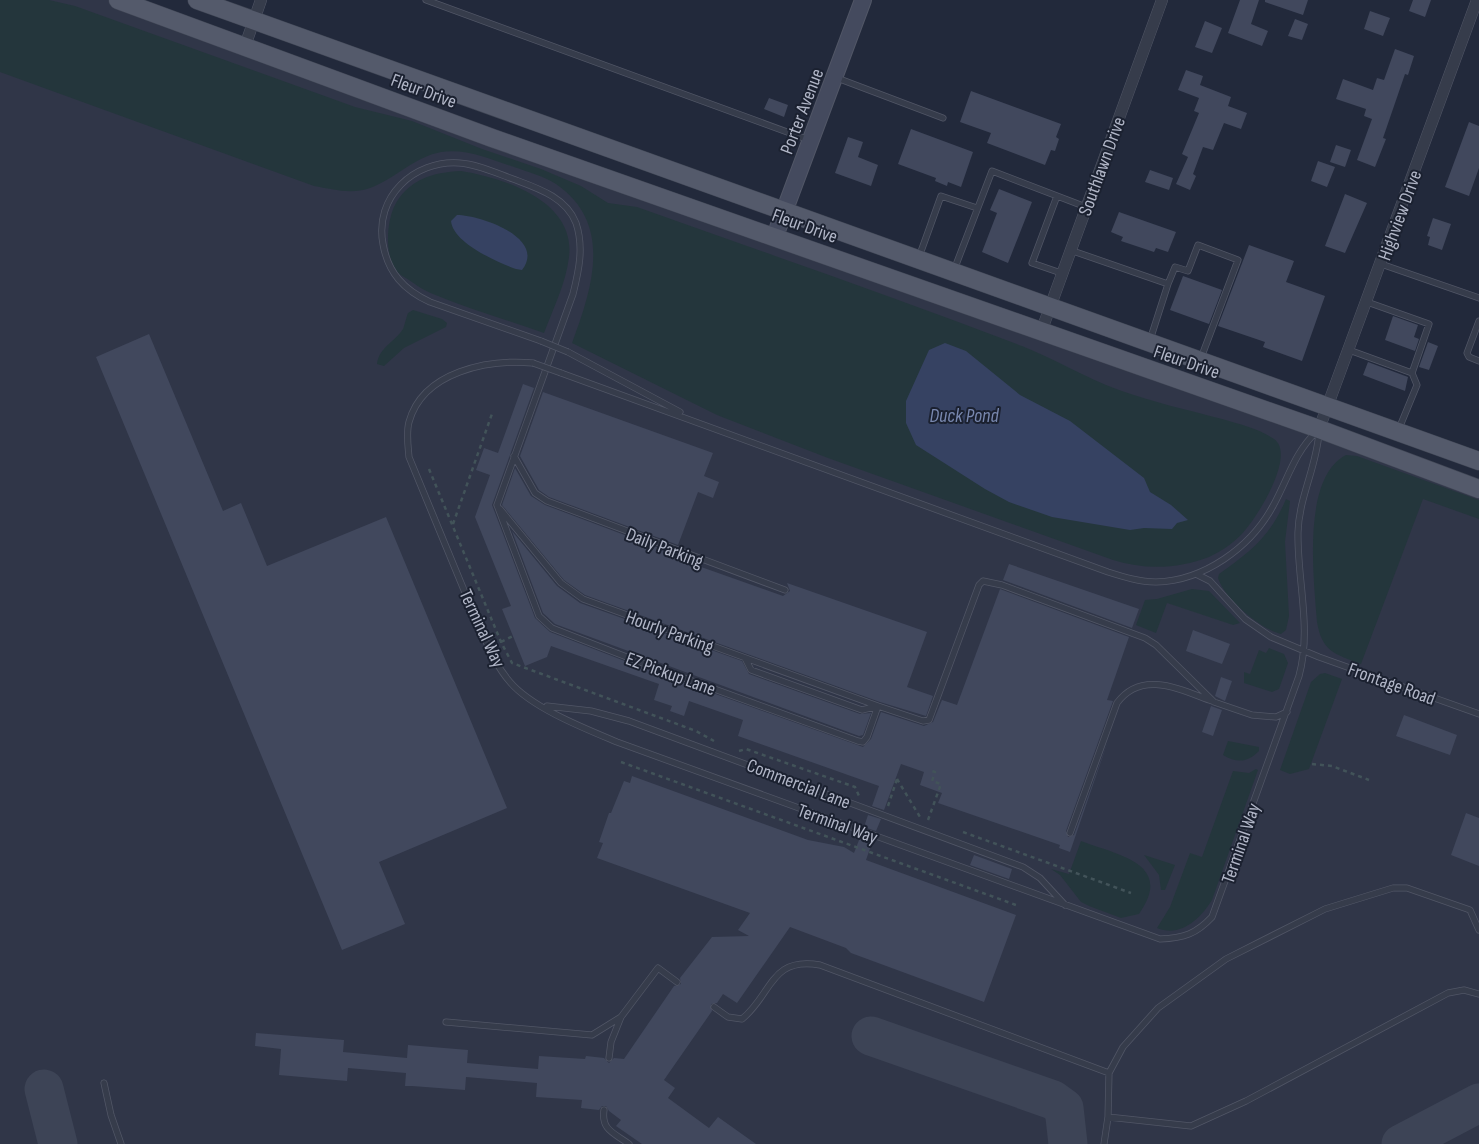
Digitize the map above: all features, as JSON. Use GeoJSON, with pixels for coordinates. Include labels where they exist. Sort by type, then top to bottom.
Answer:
{"type":"FeatureCollection","features":[{"type":"Feature","properties":{"kind":"main road","name":"Fleur Drive"},"geometry":{"type":"LineString","coordinates":[[118,0],[492,138],[775,236],[1479,489]]}},
{"type":"Feature","properties":{"kind":"main road","name":"Fleur Drive"},"geometry":{"type":"LineString","coordinates":[[197,0],[1479,461]]}},
{"type":"Feature","properties":{"kind":"street"},"geometry":{"type":"LineString","coordinates":[[245,46],[261,0]]}},
{"type":"Feature","properties":{"kind":"street","name":"Porter Avenue"},"geometry":{"type":"LineString","coordinates":[[775,236],[864,0]]}},
{"type":"Feature","properties":{"kind":"street","name":"Southlawn Drive"},"geometry":{"type":"LineString","coordinates":[[1041,332],[1162,0]]}},
{"type":"Feature","properties":{"kind":"street","name":"Highview Drive"},"geometry":{"type":"LineString","coordinates":[[1319,430],[1477,0]]}},
{"type":"Feature","properties":{"kind":"lane"},"geometry":{"type":"LineString","coordinates":[[426,0],[811,141]]}},
{"type":"Feature","properties":{"kind":"lane"},"geometry":{"type":"LineString","coordinates":[[835,77],[943,118]]}},
{"type":"Feature","properties":{"kind":"lane"},"geometry":{"type":"LineString","coordinates":[[497,505],[514,456],[576,280],[580,264],[580,241],[575,222],[555,197],[541,189],[472,165],[447,163],[432,165],[401,182],[391,195],[385,211],[382,229],[385,255],[397,278],[416,295],[430,302],[541,341],[568,352],[695,420]]}},
{"type":"Feature","properties":{"kind":"lane"},"geometry":{"type":"LineString","coordinates":[[953,272],[992,171],[1086,207]]}},
{"type":"Feature","properties":{"kind":"lane"},"geometry":{"type":"LineString","coordinates":[[918,259],[942,196],[977,208]]}},
{"type":"Feature","properties":{"kind":"lane"},"geometry":{"type":"LineString","coordinates":[[1058,196],[1032,263],[1061,273]]}},
{"type":"Feature","properties":{"kind":"lane"},"geometry":{"type":"LineString","coordinates":[[1149,342],[1175,267],[1188,271],[1198,245],[1238,260],[1201,361]]}},
{"type":"Feature","properties":{"kind":"lane"},"geometry":{"type":"LineString","coordinates":[[1070,250],[1168,284]]}},
{"type":"Feature","properties":{"kind":"lane"},"geometry":{"type":"LineString","coordinates":[[1381,264],[1479,298]]}},
{"type":"Feature","properties":{"kind":"lane"},"geometry":{"type":"LineString","coordinates":[[1367,302],[1429,324],[1412,374],[1417,385],[1398,432]]}},
{"type":"Feature","properties":{"kind":"lane"},"geometry":{"type":"LineString","coordinates":[[1479,321],[1467,353],[1468,357],[1479,361]]}},
{"type":"Feature","properties":{"kind":"lane"},"geometry":{"type":"LineString","coordinates":[[1349,350],[1412,374]]}},
{"type":"Feature","properties":{"kind":"lane","name":"Terminal Way"},"geometry":{"type":"LineString","coordinates":[[511,361],[533,363],[695,420],[1125,578],[1157,582],[1196,574],[1223,560],[1260,526],[1274,506],[1295,458],[1306,442],[1319,430],[1318,450],[1306,489],[1298,531],[1305,652],[1300,676],[1220,900],[1212,917],[1201,929],[1176,938],[1160,939],[617,742],[543,706],[511,683],[490,649],[409,457],[407,438],[409,422],[424,394],[452,375],[492,363],[511,361]]}},
{"type":"Feature","properties":{"kind":"lane","name":"Daily Parking"},"geometry":{"type":"LineString","coordinates":[[514,456],[535,493],[547,501],[785,590]]}},
{"type":"Feature","properties":{"kind":"lane","name":"Hourly Parking"},"geometry":{"type":"LineString","coordinates":[[497,505],[561,583],[583,599],[878,706]]}},
{"type":"Feature","properties":{"kind":"lane","name":"EZ Pickup Lane"},"geometry":{"type":"LineString","coordinates":[[497,505],[539,616],[552,628],[637,661],[858,741],[863,742],[867,737],[878,706]]}},
{"type":"Feature","properties":{"kind":"lane"},"geometry":{"type":"LineString","coordinates":[[1196,574],[1210,581],[1235,610],[1257,629],[1305,652]]}},
{"type":"Feature","properties":{"kind":"lane"},"geometry":{"type":"LineString","coordinates":[[878,706],[923,721],[929,720],[979,584],[983,581],[1020,592],[1145,638],[1156,645],[1214,702]]}},
{"type":"Feature","properties":{"kind":"lane","name":"Frontage Road"},"geometry":{"type":"LineString","coordinates":[[1305,652],[1479,714]]}},
{"type":"Feature","properties":{"kind":"lane"},"geometry":{"type":"LineString","coordinates":[[1070,833],[1117,703],[1122,696],[1139,686],[1166,685],[1259,716],[1276,717],[1287,712]]}},
{"type":"Feature","properties":{"kind":"lane","name":"Commercial Lane"},"geometry":{"type":"LineString","coordinates":[[543,706],[591,711],[629,721],[1023,867],[1040,878],[1067,906]]}},
{"type":"Feature","properties":{"kind":"lane"},"geometry":{"type":"LineString","coordinates":[[1104,1144],[1108,1117],[1109,1073],[1123,1048],[1158,1008],[1226,959],[1325,909],[1393,888],[1407,888],[1470,910],[1479,930]]}},
{"type":"Feature","properties":{"kind":"lane"},"geometry":{"type":"LineString","coordinates":[[714,1008],[728,1017],[742,1019],[781,972],[804,962],[829,969],[1109,1073]]}},
{"type":"Feature","properties":{"kind":"lane"},"geometry":{"type":"LineString","coordinates":[[609,1058],[611,1042],[620,1017],[658,968],[677,982]]}},
{"type":"Feature","properties":{"kind":"lane"},"geometry":{"type":"LineString","coordinates":[[1108,1117],[1191,1126],[1246,1101],[1448,993],[1464,990],[1479,994]]}},
{"type":"Feature","properties":{"kind":"lane"},"geometry":{"type":"LineString","coordinates":[[446,1022],[592,1035],[620,1017]]}},
{"type":"Feature","properties":{"kind":"lane"},"geometry":{"type":"LineString","coordinates":[[104,1083],[111,1116],[121,1144]]}},
{"type":"Feature","properties":{"kind":"lane"},"geometry":{"type":"LineString","coordinates":[[604,1110],[602,1119],[605,1127],[629,1144]]}},
{"type":"Feature","properties":{"kind":"path"},"geometry":{"type":"LineString","coordinates":[[452,525],[478,458],[493,412]]}},
{"type":"Feature","properties":{"kind":"path"},"geometry":{"type":"LineString","coordinates":[[429,469],[501,642],[508,657],[517,666],[696,731],[720,744]]}},
{"type":"Feature","properties":{"kind":"path"},"geometry":{"type":"LineString","coordinates":[[501,642],[513,636]]}},
{"type":"Feature","properties":{"kind":"path"},"geometry":{"type":"LineString","coordinates":[[736,752],[746,749],[855,787],[859,796],[866,798]]}},
{"type":"Feature","properties":{"kind":"path"},"geometry":{"type":"LineString","coordinates":[[621,762],[1016,905]]}},
{"type":"Feature","properties":{"kind":"path"},"geometry":{"type":"LineString","coordinates":[[1312,764],[1332,766],[1369,780]]}},
{"type":"Feature","properties":{"kind":"path"},"geometry":{"type":"LineString","coordinates":[[928,820],[941,784],[932,781],[935,772],[930,770]]}},
{"type":"Feature","properties":{"kind":"path"},"geometry":{"type":"LineString","coordinates":[[880,803],[887,807],[897,779],[920,817]]}},
{"type":"Feature","properties":{"kind":"path"},"geometry":{"type":"LineString","coordinates":[[963,832],[1131,893]]}},
{"type":"Feature","properties":{"kind":"shaded area"},"geometry":{"type":"Polygon","coordinates":[[[0,0],[118,0],[1479,489],[1479,1144],[0,1144],[0,0]]]}},
{"type":"Feature","properties":{"kind":"shaded area"},"geometry":{"type":"Polygon","coordinates":[[[0,0],[49,0],[75,6],[355,107],[412,121],[482,149],[541,169],[581,186],[608,203],[637,207],[926,310],[1022,346],[1119,390],[1256,430],[1274,439],[1280,447],[1281,457],[1273,484],[1252,521],[1238,538],[1224,549],[1209,557],[1185,564],[1149,567],[1113,560],[828,458],[717,415],[572,343],[591,280],[592,238],[586,218],[574,200],[551,181],[536,174],[487,158],[469,153],[450,151],[422,158],[379,184],[363,190],[342,191],[314,186],[0,72],[0,0]]]}},
{"type":"Feature","properties":{"kind":"shaded area"},"geometry":{"type":"Polygon","coordinates":[[[461,171],[497,180],[534,196],[549,207],[561,221],[568,238],[569,257],[562,286],[544,333],[474,310],[429,292],[397,272],[392,264],[388,244],[389,224],[391,214],[399,198],[406,190],[422,179],[441,173],[461,171]]]}},
{"type":"Feature","properties":{"kind":"shaded area"},"geometry":{"type":"Polygon","coordinates":[[[413,310],[442,319],[447,323],[446,327],[404,348],[384,366],[377,364],[381,353],[400,334],[408,313],[413,310]]]}},
{"type":"Feature","properties":{"kind":"shaded area"},"geometry":{"type":"Polygon","coordinates":[[[1346,455],[1357,456],[1479,500],[1479,519],[1423,499],[1361,664],[1331,651],[1322,640],[1317,622],[1314,581],[1313,557],[1316,507],[1322,485],[1332,467],[1346,455]]]}},
{"type":"Feature","properties":{"kind":"shaded area"},"geometry":{"type":"Polygon","coordinates":[[[1286,499],[1290,501],[1285,542],[1289,616],[1286,630],[1281,634],[1263,626],[1244,612],[1227,594],[1218,578],[1219,574],[1241,558],[1266,533],[1286,499]]]}},
{"type":"Feature","properties":{"kind":"shaded area"},"geometry":{"type":"Polygon","coordinates":[[[1192,589],[1209,591],[1240,623],[1233,625],[1167,603],[1156,633],[1136,625],[1145,600],[1157,599],[1192,589]]]}},
{"type":"Feature","properties":{"kind":"shaded area"},"geometry":{"type":"Polygon","coordinates":[[[1269,648],[1284,654],[1288,663],[1279,689],[1272,692],[1244,683],[1244,672],[1250,674],[1259,650],[1266,653],[1269,648]]]}},
{"type":"Feature","properties":{"kind":"shaded area"},"geometry":{"type":"Polygon","coordinates":[[[1325,673],[1342,679],[1309,769],[1290,774],[1280,770],[1311,682],[1320,674],[1325,673]]]}},
{"type":"Feature","properties":{"kind":"shaded area"},"geometry":{"type":"Polygon","coordinates":[[[1228,741],[1259,747],[1259,751],[1246,760],[1233,759],[1223,755],[1228,741]]]}},
{"type":"Feature","properties":{"kind":"shaded area"},"geometry":{"type":"Polygon","coordinates":[[[1256,769],[1258,770],[1212,900],[1196,919],[1182,928],[1166,930],[1157,928],[1170,907],[1190,853],[1202,857],[1233,771],[1249,773],[1256,769]]]}},
{"type":"Feature","properties":{"kind":"shaded area"},"geometry":{"type":"Polygon","coordinates":[[[1081,841],[1125,857],[1146,872],[1150,883],[1148,897],[1139,914],[1121,918],[1081,902],[1060,875],[1051,869],[1069,874],[1081,841]]]}},
{"type":"Feature","properties":{"kind":"shaded area"},"geometry":{"type":"Polygon","coordinates":[[[1144,855],[1175,865],[1165,890],[1161,890],[1159,875],[1144,855]]]}},
{"type":"Feature","properties":{"kind":"water"},"geometry":{"type":"Polygon","coordinates":[[[457,215],[480,219],[508,230],[526,248],[527,258],[522,270],[498,262],[467,244],[459,237],[451,221],[457,215]]]}},
{"type":"Feature","properties":{"kind":"water","name":"Duck Pond"},"geometry":{"type":"Polygon","coordinates":[[[945,343],[966,351],[1020,395],[1070,421],[1144,478],[1150,492],[1171,505],[1188,520],[1177,523],[1172,529],[1144,528],[1130,530],[1052,517],[1009,502],[916,445],[906,423],[906,401],[929,350],[945,343]]]}},
{"type":"Feature","properties":{"kind":"building"},"geometry":{"type":"Polygon","coordinates":[[[1240,0],[1259,0],[1251,24],[1268,31],[1262,46],[1228,33],[1240,0]]]}},
{"type":"Feature","properties":{"kind":"building"},"geometry":{"type":"Polygon","coordinates":[[[1265,0],[1308,0],[1303,15],[1265,2],[1265,0]]]}},
{"type":"Feature","properties":{"kind":"building"},"geometry":{"type":"Polygon","coordinates":[[[1413,0],[1431,0],[1425,17],[1409,11],[1413,0]]]}},
{"type":"Feature","properties":{"kind":"building"},"geometry":{"type":"Polygon","coordinates":[[[1370,11],[1390,18],[1383,36],[1364,29],[1370,11]]]}},
{"type":"Feature","properties":{"kind":"building"},"geometry":{"type":"Polygon","coordinates":[[[1295,19],[1308,24],[1302,40],[1288,36],[1295,19]]]}},
{"type":"Feature","properties":{"kind":"building"},"geometry":{"type":"Polygon","coordinates":[[[1205,21],[1222,28],[1212,53],[1195,47],[1205,21]]]}},
{"type":"Feature","properties":{"kind":"building"},"geometry":{"type":"Polygon","coordinates":[[[1395,49],[1414,56],[1408,75],[1405,74],[1383,138],[1386,139],[1375,167],[1357,160],[1372,119],[1364,116],[1366,109],[1336,99],[1343,79],[1373,90],[1377,78],[1384,80],[1395,49]]]}},
{"type":"Feature","properties":{"kind":"building"},"geometry":{"type":"Polygon","coordinates":[[[1186,70],[1203,76],[1200,85],[1231,97],[1228,106],[1247,113],[1241,129],[1224,123],[1213,150],[1203,147],[1193,174],[1196,176],[1190,190],[1176,184],[1188,157],[1182,154],[1199,113],[1194,111],[1199,98],[1178,90],[1186,70]]]}},
{"type":"Feature","properties":{"kind":"building"},"geometry":{"type":"Polygon","coordinates":[[[971,91],[1061,124],[1056,137],[1059,139],[1055,151],[1051,150],[1045,165],[987,143],[991,133],[960,122],[971,91]]]}},
{"type":"Feature","properties":{"kind":"building"},"geometry":{"type":"Polygon","coordinates":[[[769,98],[788,105],[784,117],[764,109],[769,98]]]}},
{"type":"Feature","properties":{"kind":"building"},"geometry":{"type":"Polygon","coordinates":[[[1469,122],[1479,126],[1479,168],[1469,196],[1445,187],[1469,122]]]}},
{"type":"Feature","properties":{"kind":"building"},"geometry":{"type":"Polygon","coordinates":[[[911,129],[973,152],[961,187],[948,182],[947,186],[935,181],[936,178],[898,164],[911,129]]]}},
{"type":"Feature","properties":{"kind":"building"},"geometry":{"type":"Polygon","coordinates":[[[848,137],[863,142],[858,157],[878,165],[871,186],[835,173],[848,137]]]}},
{"type":"Feature","properties":{"kind":"building"},"geometry":{"type":"Polygon","coordinates":[[[1336,145],[1351,150],[1345,167],[1330,162],[1336,145]]]}},
{"type":"Feature","properties":{"kind":"building"},"geometry":{"type":"Polygon","coordinates":[[[1318,161],[1335,167],[1327,187],[1311,181],[1318,161]]]}},
{"type":"Feature","properties":{"kind":"building"},"geometry":{"type":"Polygon","coordinates":[[[1150,170],[1173,178],[1169,190],[1145,182],[1150,170]]]}},
{"type":"Feature","properties":{"kind":"building"},"geometry":{"type":"Polygon","coordinates":[[[999,189],[1032,202],[1008,263],[982,252],[997,213],[990,210],[999,189]]]}},
{"type":"Feature","properties":{"kind":"building"},"geometry":{"type":"Polygon","coordinates":[[[1345,194],[1367,203],[1345,253],[1325,246],[1345,194]]]}},
{"type":"Feature","properties":{"kind":"building"},"geometry":{"type":"Polygon","coordinates":[[[1119,212],[1176,232],[1168,252],[1156,248],[1154,252],[1121,241],[1123,237],[1111,232],[1119,212]]]}},
{"type":"Feature","properties":{"kind":"building"},"geometry":{"type":"Polygon","coordinates":[[[1433,218],[1451,224],[1442,250],[1428,245],[1430,237],[1427,236],[1433,218]]]}},
{"type":"Feature","properties":{"kind":"building"},"geometry":{"type":"Polygon","coordinates":[[[1249,245],[1294,261],[1286,282],[1325,296],[1302,361],[1263,347],[1265,342],[1218,326],[1249,245]]]}},
{"type":"Feature","properties":{"kind":"building"},"geometry":{"type":"Polygon","coordinates":[[[1183,276],[1222,290],[1209,324],[1170,310],[1183,276]]]}},
{"type":"Feature","properties":{"kind":"building"},"geometry":{"type":"Polygon","coordinates":[[[1393,316],[1418,325],[1414,337],[1419,339],[1415,351],[1385,340],[1393,316]]]}},
{"type":"Feature","properties":{"kind":"building"},"geometry":{"type":"Polygon","coordinates":[[[149,334],[223,511],[241,503],[267,566],[386,517],[507,808],[379,862],[405,924],[342,950],[96,357],[149,334]]]}},
{"type":"Feature","properties":{"kind":"building"},"geometry":{"type":"Polygon","coordinates":[[[1428,342],[1438,346],[1429,370],[1419,367],[1428,342]]]}},
{"type":"Feature","properties":{"kind":"building"},"geometry":{"type":"Polygon","coordinates":[[[1368,362],[1408,377],[1405,391],[1363,375],[1368,362]]]}},
{"type":"Feature","properties":{"kind":"building"},"geometry":{"type":"Polygon","coordinates":[[[523,384],[534,388],[492,505],[535,618],[550,632],[635,665],[863,747],[871,739],[881,712],[924,726],[933,722],[942,700],[957,705],[1000,589],[1129,637],[1107,700],[1113,701],[1066,831],[1068,837],[1074,835],[1108,741],[1070,852],[1059,848],[1060,845],[938,803],[942,793],[920,785],[924,772],[901,764],[884,810],[872,806],[879,786],[738,736],[743,720],[689,701],[684,716],[670,711],[672,706],[654,700],[659,684],[551,646],[547,657],[525,666],[502,609],[511,606],[475,517],[490,475],[476,470],[484,448],[498,453],[523,384]]]}},
{"type":"Feature","properties":{"kind":"building"},"geometry":{"type":"Polygon","coordinates":[[[543,392],[713,453],[704,476],[719,482],[713,498],[698,492],[678,545],[549,497],[539,490],[520,456],[543,392]]]}},
{"type":"Feature","properties":{"kind":"building"},"geometry":{"type":"Polygon","coordinates":[[[515,468],[531,496],[545,505],[675,554],[673,557],[783,596],[790,591],[787,583],[927,632],[907,687],[933,696],[926,716],[880,702],[585,595],[564,580],[502,505],[515,468]]]}},
{"type":"Feature","properties":{"kind":"building"},"geometry":{"type":"Polygon","coordinates":[[[512,531],[557,586],[580,603],[742,661],[749,674],[860,714],[871,713],[863,735],[859,736],[555,624],[543,613],[512,531]]]}},
{"type":"Feature","properties":{"kind":"building"},"geometry":{"type":"Polygon","coordinates":[[[1009,564],[1139,609],[1132,628],[1003,580],[1009,564]]]}},
{"type":"Feature","properties":{"kind":"building"},"geometry":{"type":"Polygon","coordinates":[[[1193,630],[1230,644],[1222,664],[1186,651],[1193,630]]]}},
{"type":"Feature","properties":{"kind":"building"},"geometry":{"type":"Polygon","coordinates":[[[1221,677],[1232,681],[1225,701],[1215,696],[1221,677]]]}},
{"type":"Feature","properties":{"kind":"building"},"geometry":{"type":"Polygon","coordinates":[[[1211,706],[1222,710],[1213,736],[1202,732],[1211,706]]]}},
{"type":"Feature","properties":{"kind":"building"},"geometry":{"type":"Polygon","coordinates":[[[1404,715],[1457,735],[1450,755],[1396,736],[1404,715]]]}},
{"type":"Feature","properties":{"kind":"building"},"geometry":{"type":"Polygon","coordinates":[[[632,776],[808,840],[844,847],[854,853],[861,835],[873,840],[866,860],[1016,915],[984,1002],[851,953],[846,948],[790,927],[737,1003],[723,994],[717,1003],[711,1004],[712,1011],[664,1080],[675,1088],[668,1098],[709,1128],[718,1117],[756,1144],[642,1144],[616,1126],[621,1120],[609,1111],[606,1106],[602,1106],[599,1110],[581,1108],[582,1100],[536,1097],[537,1083],[466,1077],[465,1090],[405,1086],[406,1073],[348,1068],[347,1081],[279,1075],[281,1049],[255,1046],[256,1033],[344,1040],[343,1052],[407,1058],[408,1045],[468,1050],[467,1063],[538,1069],[539,1056],[585,1059],[586,1056],[604,1058],[609,1063],[614,1058],[624,1059],[674,986],[681,984],[680,978],[712,937],[749,936],[738,930],[750,913],[597,858],[603,843],[599,842],[609,813],[611,813],[624,781],[630,783],[632,776]]]}},
{"type":"Feature","properties":{"kind":"building"},"geometry":{"type":"Polygon","coordinates":[[[1466,813],[1479,818],[1479,866],[1451,855],[1466,813]]]}},
{"type":"Feature","properties":{"kind":"building"},"geometry":{"type":"Polygon","coordinates":[[[868,815],[881,819],[876,831],[864,827],[868,815]]]}},
{"type":"Feature","properties":{"kind":"building"},"geometry":{"type":"Polygon","coordinates":[[[974,855],[1012,869],[1009,879],[970,865],[974,855]]]}},
{"type":"Feature","properties":{"kind":"taxiway"},"geometry":{"type":"LineString","coordinates":[[871,1036],[1053,1100],[1064,1108],[1068,1144]]}},
{"type":"Feature","properties":{"kind":"taxiway"},"geometry":{"type":"LineString","coordinates":[[44,1089],[58,1144]]}},
{"type":"Feature","properties":{"kind":"taxiway"},"geometry":{"type":"LineString","coordinates":[[1401,1144],[1479,1103]]}}]}
